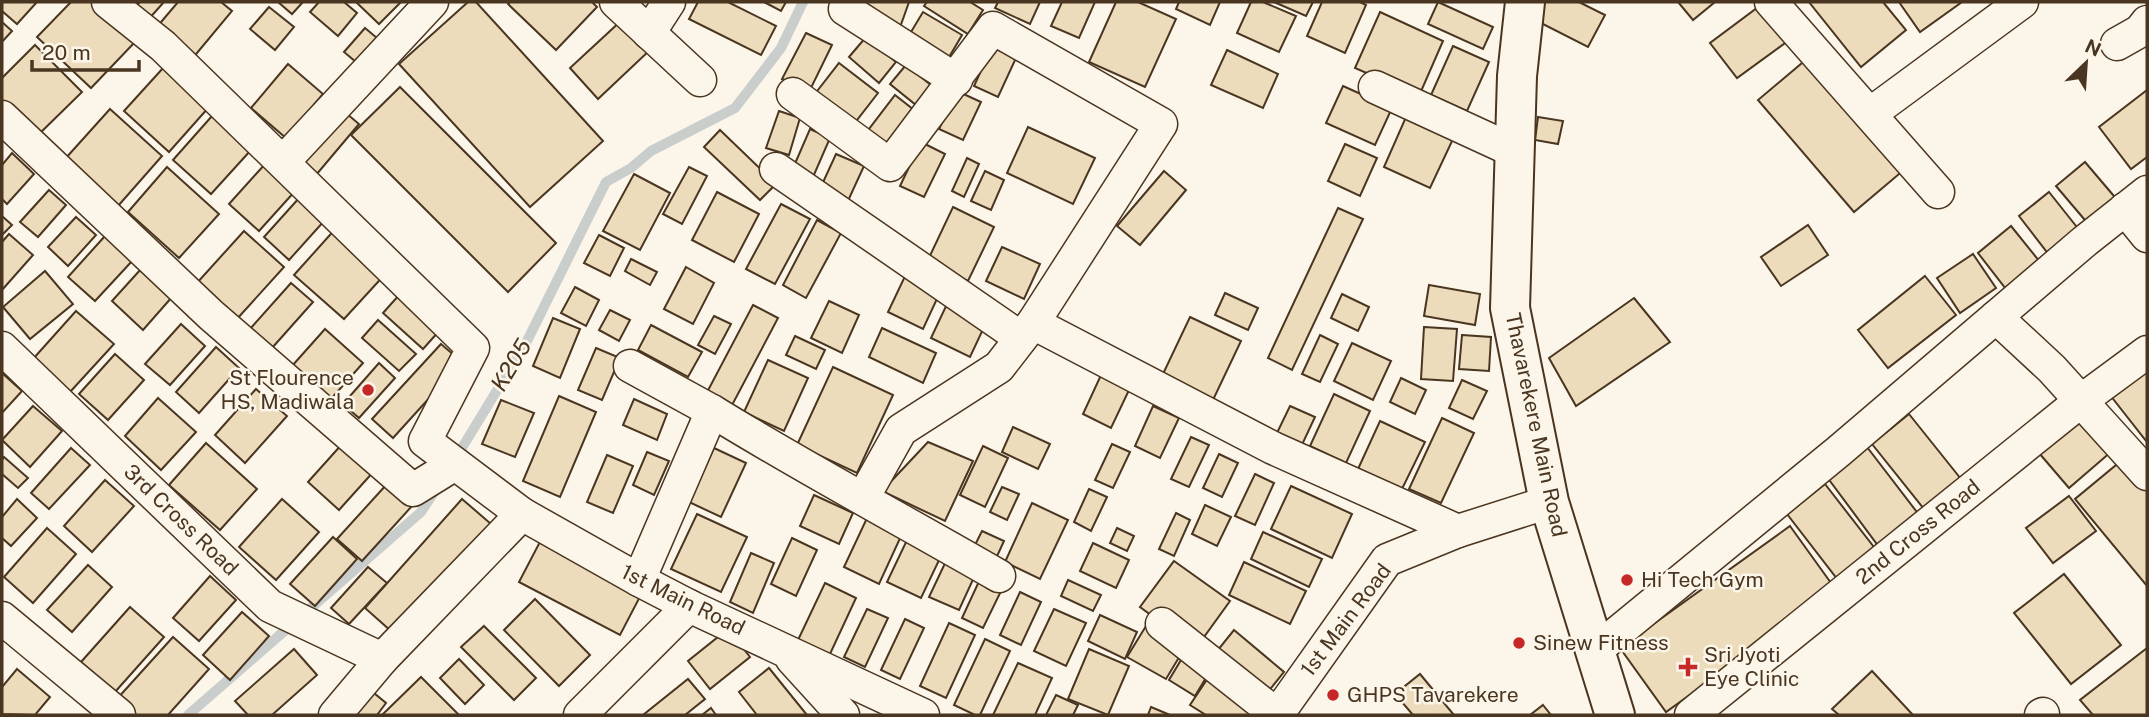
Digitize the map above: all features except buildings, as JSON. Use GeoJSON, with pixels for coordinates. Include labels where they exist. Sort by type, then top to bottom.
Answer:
{"type":"FeatureCollection","features":[{"type":"Feature","properties":{"kind":"main road","name":"Thavarekere Main Road"},"geometry":{"type":"LineString","coordinates":[[1525,2],[1517,76],[1510,308],[1549,502],[1615,715]]}},
{"type":"Feature","properties":{"kind":"street"},"geometry":{"type":"LineString","coordinates":[[108,2],[163,46],[283,162],[432,2]]}},
{"type":"Feature","properties":{"kind":"street"},"geometry":{"type":"LineString","coordinates":[[616,2],[700,80]]}},
{"type":"Feature","properties":{"kind":"street"},"geometry":{"type":"LineString","coordinates":[[649,33],[669,2]]}},
{"type":"Feature","properties":{"kind":"street"},"geometry":{"type":"LineString","coordinates":[[1771,2],[1938,192]]}},
{"type":"Feature","properties":{"kind":"street"},"geometry":{"type":"LineString","coordinates":[[1870,114],[2022,2]]}},
{"type":"Feature","properties":{"kind":"street"},"geometry":{"type":"LineString","coordinates":[[845,9],[956,80]]}},
{"type":"Feature","properties":{"kind":"street"},"geometry":{"type":"LineString","coordinates":[[2117,44],[2140,31],[2147,22]]}},
{"type":"Feature","properties":{"kind":"street"},"geometry":{"type":"LineString","coordinates":[[793,94],[890,165],[993,28],[1161,124],[1027,331],[999,367],[901,430],[863,498]]}},
{"type":"Feature","properties":{"kind":"street"},"geometry":{"type":"LineString","coordinates":[[1375,87],[1514,150]]}},
{"type":"Feature","properties":{"kind":"street"},"geometry":{"type":"LineString","coordinates":[[2,117],[211,315],[413,490],[455,464]]}},
{"type":"Feature","properties":{"kind":"street","name":"1st Main Road"},"geometry":{"type":"LineString","coordinates":[[283,162],[474,348],[425,441],[522,514],[639,580],[923,715]]}},
{"type":"Feature","properties":{"kind":"street"},"geometry":{"type":"LineString","coordinates":[[776,169],[1027,331],[1273,448],[1458,531]]}},
{"type":"Feature","properties":{"kind":"street"},"geometry":{"type":"LineString","coordinates":[[1595,651],[1828,460],[2136,201],[2147,236]]}},
{"type":"Feature","properties":{"kind":"street"},"geometry":{"type":"LineString","coordinates":[[1996,317],[2082,400],[2147,474]]}},
{"type":"Feature","properties":{"kind":"street","name":"3rd Cross Road"},"geometry":{"type":"LineString","coordinates":[[2,348],[270,606],[382,659]]}},
{"type":"Feature","properties":{"kind":"street","name":"2nd Cross Road"},"geometry":{"type":"LineString","coordinates":[[1691,715],[2082,400],[2147,352]]}},
{"type":"Feature","properties":{"kind":"street"},"geometry":{"type":"LineString","coordinates":[[630,366],[712,411],[796,463],[999,576]]}},
{"type":"Feature","properties":{"kind":"street"},"geometry":{"type":"LineString","coordinates":[[639,580],[712,411]]}},
{"type":"Feature","properties":{"kind":"street","name":"1st Main Road"},"geometry":{"type":"LineString","coordinates":[[1277,715],[1387,560],[1458,531],[1549,502]]}},
{"type":"Feature","properties":{"kind":"street"},"geometry":{"type":"LineString","coordinates":[[335,715],[382,659],[522,514]]}},
{"type":"Feature","properties":{"kind":"street"},"geometry":{"type":"LineString","coordinates":[[596,709],[689,606]]}},
{"type":"Feature","properties":{"kind":"street"},"geometry":{"type":"LineString","coordinates":[[1162,624],[1277,715]]}},
{"type":"Feature","properties":{"kind":"street"},"geometry":{"type":"LineString","coordinates":[[6,630],[119,715]]}},
{"type":"Feature","properties":{"kind":"street"},"geometry":{"type":"LineString","coordinates":[[782,648],[843,715]]}},
{"type":"Feature","properties":{"kind":"waterway","name":"K205"},"geometry":{"type":"LineString","coordinates":[[454,461],[527,341],[606,182],[631,168],[651,151],[735,108],[781,48],[803,2]]}},
{"type":"Feature","properties":{"kind":"waterway","name":"K205"},"geometry":{"type":"LineString","coordinates":[[188,715],[421,512],[438,486]]}},
{"type":"Feature","properties":{"kind":"place","name":"St Flourence HS, Madiwala"},"geometry":{"type":"Point","coordinates":[368,390]}},
{"type":"Feature","properties":{"kind":"place","name":"Hi Tech Gym"},"geometry":{"type":"Point","coordinates":[1627,580]}},
{"type":"Feature","properties":{"kind":"place","name":"Sinew Fitness"},"geometry":{"type":"Point","coordinates":[1519,643]}},
{"type":"Feature","properties":{"kind":"place","name":"Sri Jyoti Eye Clinic"},"geometry":{"type":"Point","coordinates":[1688,667]}},
{"type":"Feature","properties":{"kind":"place","name":"GHPS Tavarekere"},"geometry":{"type":"Point","coordinates":[1333,695]}}]}
